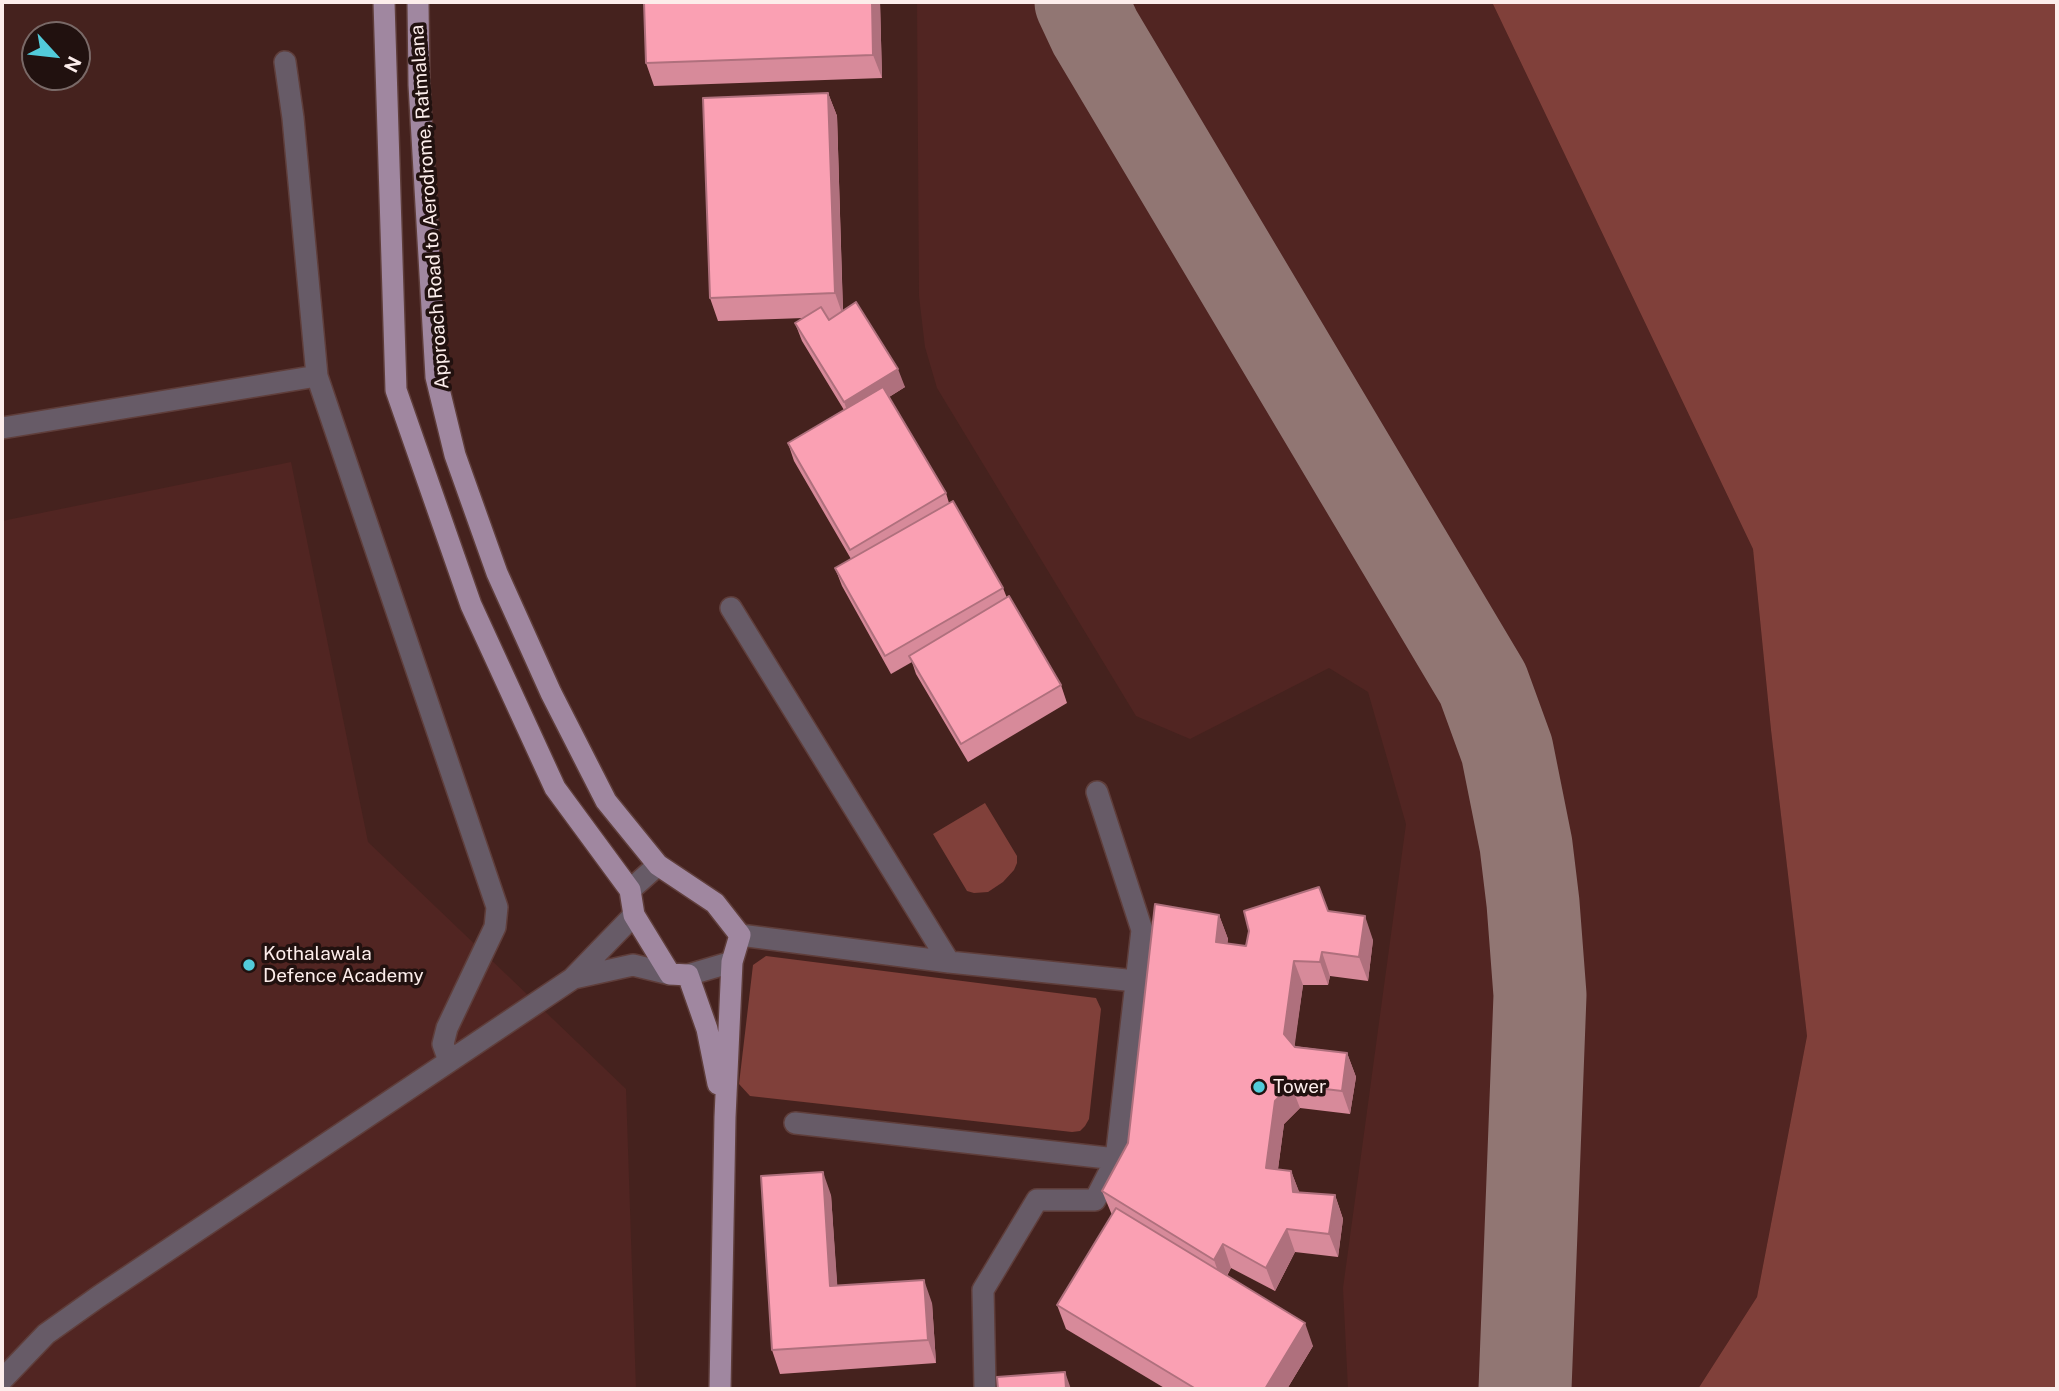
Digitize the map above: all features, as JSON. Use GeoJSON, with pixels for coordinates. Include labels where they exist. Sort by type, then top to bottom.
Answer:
{"type":"FeatureCollection","features":[{"type":"Feature","properties":{"kind":"main road","name":"Approach Road to Aerodrome, Ratmalana"},"geometry":{"type":"LineString","coordinates":[[384,2],[396,390],[471,605],[555,788],[630,890],[634,915],[679,974],[707,1029],[725,1117]]}},
{"type":"Feature","properties":{"kind":"main road","name":"Approach Road to Aerodrome, Ratmalana"},"geometry":{"type":"LineString","coordinates":[[418,2],[419,85],[436,377],[455,455],[497,573],[557,705],[606,801],[658,865],[715,903],[740,935],[732,962],[725,1117],[720,1389]]}},
{"type":"Feature","properties":{"kind":"street"},"geometry":{"type":"LineString","coordinates":[[285,62],[293,118],[317,376],[497,907],[495,927],[447,1028],[443,1044],[449,1061]]}},
{"type":"Feature","properties":{"kind":"street"},"geometry":{"type":"LineString","coordinates":[[2,428],[317,376]]}},
{"type":"Feature","properties":{"kind":"street"},"geometry":{"type":"LineString","coordinates":[[731,608],[949,961]]}},
{"type":"Feature","properties":{"kind":"street"},"geometry":{"type":"LineString","coordinates":[[985,1389],[983,1290],[1037,1200],[1095,1200],[1116,1159],[1142,930],[1097,792]]}},
{"type":"Feature","properties":{"kind":"street"},"geometry":{"type":"LineString","coordinates":[[630,890],[658,865]]}},
{"type":"Feature","properties":{"kind":"street"},"geometry":{"type":"LineString","coordinates":[[2,1380],[46,1334],[98,1297],[572,979],[634,915]]}},
{"type":"Feature","properties":{"kind":"street"},"geometry":{"type":"LineString","coordinates":[[740,935],[1136,981]]}},
{"type":"Feature","properties":{"kind":"street"},"geometry":{"type":"LineString","coordinates":[[572,979],[633,965],[679,974],[732,962]]}},
{"type":"Feature","properties":{"kind":"street"},"geometry":{"type":"LineString","coordinates":[[796,1124],[1116,1159]]}},
{"type":"Feature","properties":{"kind":"shaded area"},"geometry":{"type":"Polygon","coordinates":[[[917,2],[1492,2],[1753,549],[1807,1036],[1757,1297],[1698,1389],[1348,1389],[1343,1288],[1406,824],[1368,692],[1329,668],[1190,739],[1136,716],[937,388],[925,347],[919,296],[917,2]]]}},
{"type":"Feature","properties":{"kind":"shaded area"},"geometry":{"type":"Polygon","coordinates":[[[1492,2],[2057,2],[2057,1389],[1698,1389],[1757,1297],[1807,1036],[1753,549],[1492,2]]]}},
{"type":"Feature","properties":{"kind":"shaded area","name":"Kothalawala Defence Academy"},"geometry":{"type":"Polygon","coordinates":[[[291,462],[368,842],[626,1089],[636,1389],[2,1389],[2,521],[291,462]]]}},
{"type":"Feature","properties":{"kind":"shaded area"},"geometry":{"type":"Polygon","coordinates":[[[985,803],[1017,856],[1017,863],[1003,882],[988,892],[974,893],[967,891],[933,834],[985,803]]]}},
{"type":"Feature","properties":{"kind":"shaded area"},"geometry":{"type":"Polygon","coordinates":[[[766,956],[1096,998],[1101,1009],[1089,1119],[1080,1131],[1072,1132],[750,1096],[739,1084],[753,965],[766,956]]]}},
{"type":"Feature","properties":{"kind":"building"},"geometry":{"type":"Polygon","coordinates":[[[644,2],[872,2],[873,55],[646,63],[644,2]]]}},
{"type":"Feature","properties":{"kind":"building"},"geometry":{"type":"Polygon","coordinates":[[[828,93],[835,293],[710,298],[703,98],[828,93]]]}},
{"type":"Feature","properties":{"kind":"building"},"geometry":{"type":"Polygon","coordinates":[[[856,302],[898,369],[844,402],[795,323],[821,307],[829,320],[856,302]]]}},
{"type":"Feature","properties":{"kind":"building"},"geometry":{"type":"Polygon","coordinates":[[[883,387],[946,493],[850,550],[788,443],[883,387]]]}},
{"type":"Feature","properties":{"kind":"building"},"geometry":{"type":"Polygon","coordinates":[[[953,501],[1003,588],[885,656],[835,568],[953,501]]]}},
{"type":"Feature","properties":{"kind":"building"},"geometry":{"type":"Polygon","coordinates":[[[1009,596],[1061,685],[961,744],[909,656],[1009,596]]]}},
{"type":"Feature","properties":{"kind":"building"},"geometry":{"type":"Polygon","coordinates":[[[1319,887],[1328,911],[1365,916],[1359,957],[1322,952],[1320,962],[1294,961],[1284,1034],[1295,1047],[1347,1053],[1342,1091],[1291,1085],[1275,1101],[1266,1168],[1291,1171],[1293,1192],[1335,1195],[1329,1234],[1287,1229],[1266,1268],[1223,1244],[1214,1260],[1102,1191],[1128,1143],[1155,904],[1219,915],[1216,942],[1246,946],[1249,931],[1244,911],[1319,887]]]}},
{"type":"Feature","properties":{"kind":"building"},"geometry":{"type":"Polygon","coordinates":[[[823,1172],[830,1286],[924,1280],[928,1340],[772,1350],[761,1176],[823,1172]]]}},
{"type":"Feature","properties":{"kind":"building"},"geometry":{"type":"Polygon","coordinates":[[[1116,1208],[1305,1323],[1265,1389],[1196,1389],[1057,1305],[1116,1208]]]}},
{"type":"Feature","properties":{"kind":"building"},"geometry":{"type":"Polygon","coordinates":[[[1065,1372],[1066,1389],[998,1389],[997,1377],[1065,1372]]]}},
{"type":"Feature","properties":{"kind":"taxiway"},"geometry":{"type":"LineString","coordinates":[[1081,2],[1095,32],[1483,684],[1507,750],[1526,845],[1540,995],[1525,1389]]}},
{"type":"Feature","properties":{"kind":"place","name":"Kothalawala Defence Academy"},"geometry":{"type":"Point","coordinates":[249,965]}},
{"type":"Feature","properties":{"kind":"place","name":"Tower"},"geometry":{"type":"Point","coordinates":[1259,1087]}}]}
